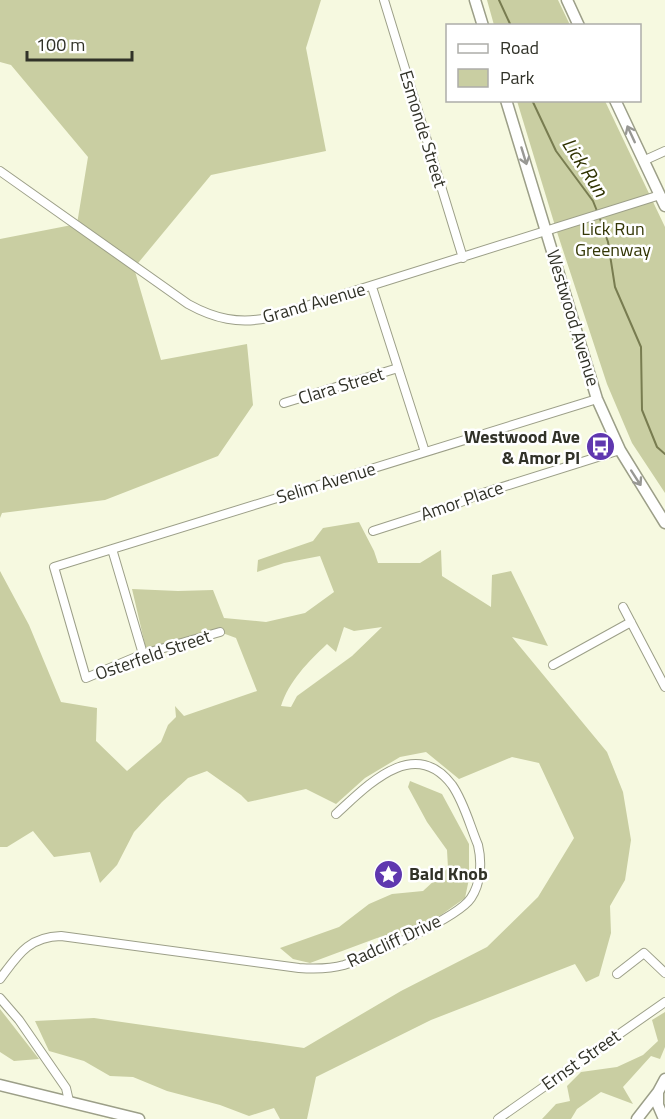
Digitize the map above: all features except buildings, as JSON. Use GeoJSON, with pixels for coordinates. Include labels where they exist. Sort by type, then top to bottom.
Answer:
{"type":"FeatureCollection","features":[{"type":"Feature","properties":{"kind":"main road"},"geometry":{"type":"LineString","coordinates":[[475,0],[482,24]]}},
{"type":"Feature","properties":{"kind":"main road"},"geometry":{"type":"LineString","coordinates":[[567,0],[578,24]]}},
{"type":"Feature","properties":{"kind":"main road","name":"Westwood Avenue"},"geometry":{"type":"LineString","coordinates":[[507,102],[597,399],[620,450],[665,524]]}},
{"type":"Feature","properties":{"kind":"main road"},"geometry":{"type":"LineString","coordinates":[[616,102],[665,206]]}},
{"type":"Feature","properties":{"kind":"main road"},"geometry":{"type":"LineString","coordinates":[[637,1119],[651,1103],[665,1080]]}},
{"type":"Feature","properties":{"kind":"main road"},"geometry":{"type":"LineString","coordinates":[[0,1085],[139,1119]]}},
{"type":"Feature","properties":{"kind":"main road"},"geometry":{"type":"LineString","coordinates":[[658,1092],[660,1117]]}},
{"type":"Feature","properties":{"kind":"main road"},"geometry":{"type":"LineString","coordinates":[[651,1103],[649,1111],[660,1117]]}},
{"type":"Feature","properties":{"kind":"street","name":"Esmonde Street"},"geometry":{"type":"LineString","coordinates":[[384,0],[463,258]]}},
{"type":"Feature","properties":{"kind":"street"},"geometry":{"type":"LineString","coordinates":[[643,161],[665,151]]}},
{"type":"Feature","properties":{"kind":"street","name":"Grand Avenue"},"geometry":{"type":"LineString","coordinates":[[0,171],[188,304],[213,316],[239,321],[258,320],[372,287],[660,195]]}},
{"type":"Feature","properties":{"kind":"street"},"geometry":{"type":"LineString","coordinates":[[372,287],[425,452]]}},
{"type":"Feature","properties":{"kind":"street","name":"Clara Street"},"geometry":{"type":"LineString","coordinates":[[284,404],[398,368]]}},
{"type":"Feature","properties":{"kind":"street","name":"Selim Avenue"},"geometry":{"type":"LineString","coordinates":[[86,678],[54,567],[597,399]]}},
{"type":"Feature","properties":{"kind":"street","name":"Amor Place"},"geometry":{"type":"LineString","coordinates":[[373,531],[454,505],[480,494],[620,450]]}},
{"type":"Feature","properties":{"kind":"street"},"geometry":{"type":"LineString","coordinates":[[112,549],[143,654]]}},
{"type":"Feature","properties":{"kind":"street"},"geometry":{"type":"LineString","coordinates":[[623,607],[665,687]]}},
{"type":"Feature","properties":{"kind":"street"},"geometry":{"type":"LineString","coordinates":[[553,665],[631,622]]}},
{"type":"Feature","properties":{"kind":"street","name":"Osterfeld Street"},"geometry":{"type":"LineString","coordinates":[[86,678],[143,654],[220,632]]}},
{"type":"Feature","properties":{"kind":"street","name":"Radcliff Drive"},"geometry":{"type":"LineString","coordinates":[[0,979],[19,953],[32,942],[41,938],[61,936],[298,968],[338,966],[427,929],[457,911],[470,900],[479,876],[480,855],[453,786],[436,771],[426,765],[415,764],[392,769],[369,785],[336,814]]}},
{"type":"Feature","properties":{"kind":"street"},"geometry":{"type":"LineString","coordinates":[[617,974],[644,952],[665,973]]}},
{"type":"Feature","properties":{"kind":"street"},"geometry":{"type":"LineString","coordinates":[[0,998],[19,1020],[66,1088],[69,1101]]}},
{"type":"Feature","properties":{"kind":"street","name":"Ernst Street"},"geometry":{"type":"LineString","coordinates":[[498,1119],[665,1002]]}},
{"type":"Feature","properties":{"kind":"green space"},"geometry":{"type":"Polygon","coordinates":[[[0,0],[321,0],[306,48],[326,151],[211,175],[134,268],[161,360],[247,344],[253,405],[218,456],[105,500],[2,513],[0,518],[0,239],[77,224],[88,157],[11,65],[0,62],[0,0]]]}},
{"type":"Feature","properties":{"kind":"green space"},"geometry":{"type":"Polygon","coordinates":[[[487,0],[558,0],[570,24],[494,24],[487,0]]]}},
{"type":"Feature","properties":{"kind":"green space","name":"Lick Run Greenway"},"geometry":{"type":"Polygon","coordinates":[[[517,102],[605,102],[665,227],[665,493],[632,443],[607,384],[517,102]]]}},
{"type":"Feature","properties":{"kind":"green space"},"geometry":{"type":"Polygon","coordinates":[[[359,522],[378,563],[420,563],[441,550],[442,576],[491,607],[492,575],[511,571],[548,646],[512,637],[607,752],[623,792],[631,840],[625,880],[610,906],[611,933],[599,976],[586,982],[575,964],[431,1020],[316,1077],[307,1119],[280,1119],[274,1108],[249,1116],[220,1105],[167,1091],[133,1077],[110,1076],[84,1061],[49,1051],[35,1021],[94,1018],[304,1048],[401,991],[487,947],[538,897],[574,838],[539,763],[512,757],[459,779],[426,752],[400,757],[365,778],[336,804],[306,789],[248,802],[207,771],[188,778],[134,832],[117,865],[100,883],[90,852],[54,857],[33,831],[7,847],[0,847],[0,571],[29,625],[61,702],[97,708],[96,741],[127,771],[161,742],[168,725],[176,717],[175,706],[184,716],[257,691],[236,638],[217,631],[146,649],[132,589],[213,590],[224,618],[266,622],[305,613],[334,592],[320,556],[284,563],[257,572],[258,560],[313,541],[323,528],[359,522]],[[344,627],[336,652],[327,644],[313,658],[294,680],[281,706],[291,707],[297,696],[352,656],[382,627],[354,631],[344,627]]]}},
{"type":"Feature","properties":{"kind":"green space"},"geometry":{"type":"Polygon","coordinates":[[[410,781],[442,794],[469,844],[469,879],[465,898],[441,915],[408,931],[377,938],[310,963],[293,959],[280,948],[339,927],[369,904],[392,894],[423,891],[448,868],[447,850],[427,822],[408,787],[410,781]]]}},
{"type":"Feature","properties":{"kind":"green space"},"geometry":{"type":"Polygon","coordinates":[[[0,1009],[39,1059],[14,1061],[0,1052],[0,1009]]]}},
{"type":"Feature","properties":{"kind":"green space"},"geometry":{"type":"Polygon","coordinates":[[[665,1012],[665,1047],[660,1059],[651,1056],[623,1087],[633,1104],[601,1092],[577,1109],[571,1119],[542,1119],[556,1104],[570,1101],[567,1086],[581,1072],[617,1067],[643,1055],[658,1041],[652,1020],[665,1012]]]}},
{"type":"Feature","properties":{"kind":"waterway","name":"Lick Run"},"geometry":{"type":"LineString","coordinates":[[499,0],[510,24]]}},
{"type":"Feature","properties":{"kind":"waterway","name":"Lick Run"},"geometry":{"type":"LineString","coordinates":[[533,102],[556,151],[593,201],[597,211]]}},
{"type":"Feature","properties":{"kind":"waterway","name":"Lick Run"},"geometry":{"type":"LineString","coordinates":[[599,216],[608,242],[615,287],[641,347],[642,410],[657,447],[665,454]]}},
{"type":"Feature","properties":{"kind":"place","name":"Westwood Ave & Amor Pl"},"geometry":{"type":"Point","coordinates":[601,447]}},
{"type":"Feature","properties":{"kind":"place","name":"Bald Knob"},"geometry":{"type":"Point","coordinates":[388,874]}}]}
